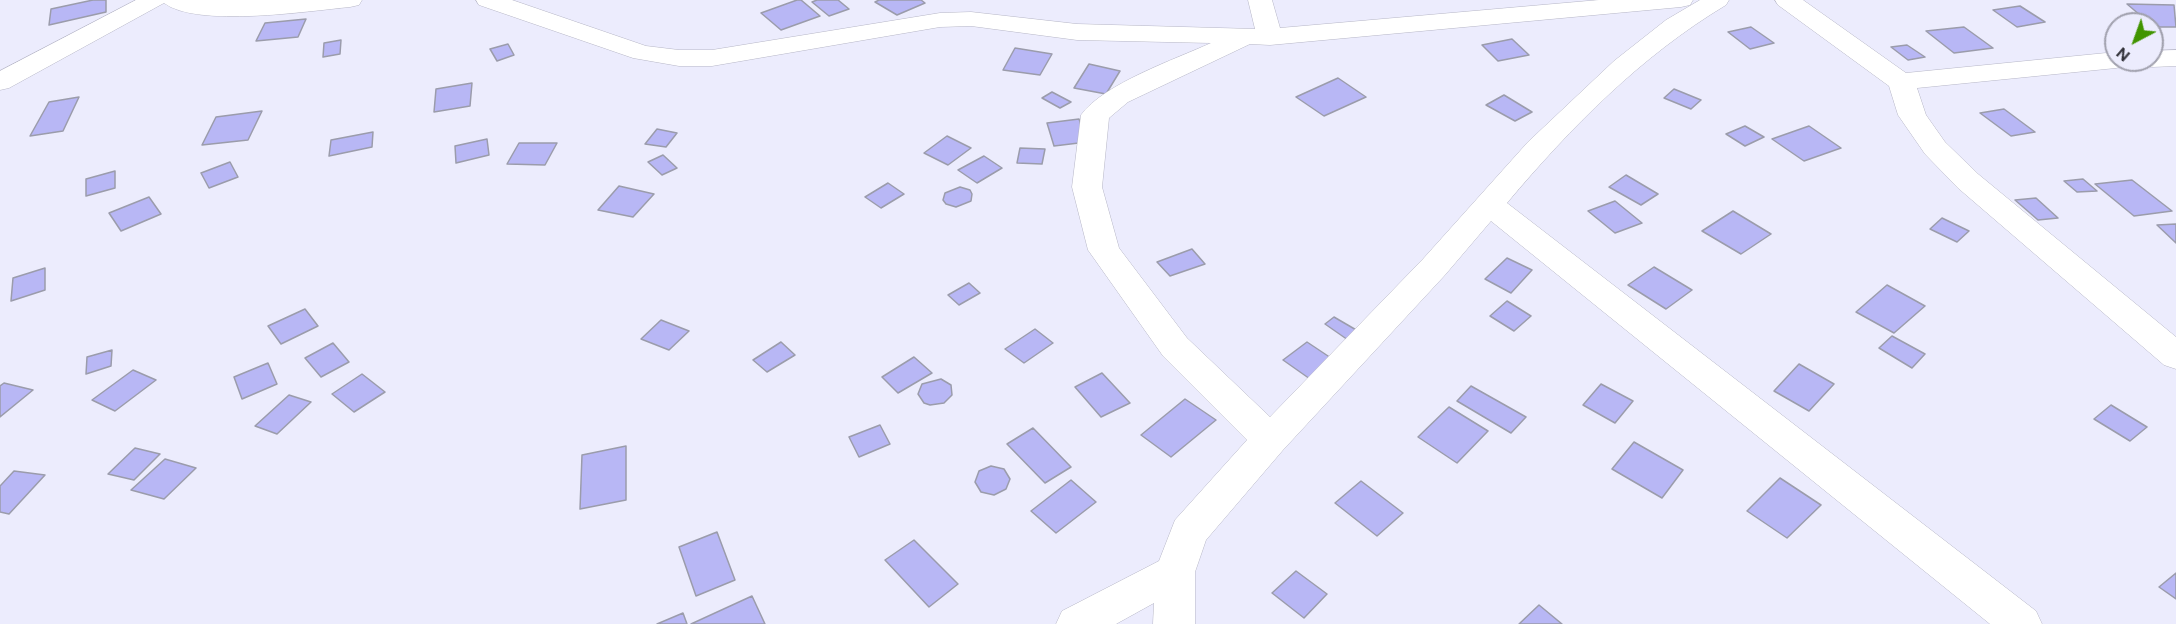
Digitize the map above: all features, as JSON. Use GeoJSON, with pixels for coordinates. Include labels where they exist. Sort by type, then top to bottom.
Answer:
{"type":"FeatureCollection","features":[{"type":"Feature","properties":{"kind":"street"},"geometry":{"type":"LineString","coordinates":[[0,82],[154,0]]}},
{"type":"Feature","properties":{"kind":"street"},"geometry":{"type":"LineString","coordinates":[[174,0],[219,8],[284,6],[350,0]]}},
{"type":"Feature","properties":{"kind":"street"},"geometry":{"type":"LineString","coordinates":[[488,0],[642,53],[679,58],[712,58],[940,20],[971,20],[1077,32],[1258,37],[1681,0]]}},
{"type":"Feature","properties":{"kind":"street"},"geometry":{"type":"LineString","coordinates":[[1258,37],[1260,0]]}},
{"type":"Feature","properties":{"kind":"street"},"geometry":{"type":"LineString","coordinates":[[1174,624],[1176,572],[1189,532],[1270,440],[1434,267],[1538,148],[1623,67],[1675,25],[1717,0]]}},
{"type":"Feature","properties":{"kind":"street"},"geometry":{"type":"LineString","coordinates":[[1787,0],[1901,82],[1912,115],[1935,148],[1968,181],[2176,356]]}},
{"type":"Feature","properties":{"kind":"street"},"geometry":{"type":"LineString","coordinates":[[1258,37],[1118,96],[1100,110],[1095,115],[1087,187],[1104,249],[1110,258],[1175,347],[1270,440]]}},
{"type":"Feature","properties":{"kind":"street"},"geometry":{"type":"LineString","coordinates":[[1901,82],[2104,61]]}},
{"type":"Feature","properties":{"kind":"street"},"geometry":{"type":"LineString","coordinates":[[1490,204],[2022,624]]}},
{"type":"Feature","properties":{"kind":"street"},"geometry":{"type":"LineString","coordinates":[[1077,624],[1176,572]]}},
{"type":"Feature","properties":{"kind":"building"},"geometry":{"type":"Polygon","coordinates":[[[93,0],[106,0],[106,12],[49,25],[51,9],[93,0]]]}},
{"type":"Feature","properties":{"kind":"building"},"geometry":{"type":"Polygon","coordinates":[[[801,0],[820,16],[781,30],[761,13],[801,0]]]}},
{"type":"Feature","properties":{"kind":"building"},"geometry":{"type":"Polygon","coordinates":[[[838,0],[849,9],[829,16],[812,2],[838,0]]]}},
{"type":"Feature","properties":{"kind":"building"},"geometry":{"type":"Polygon","coordinates":[[[879,0],[921,0],[925,3],[897,15],[875,2],[879,0]]]}},
{"type":"Feature","properties":{"kind":"building"},"geometry":{"type":"Polygon","coordinates":[[[2127,4],[2174,5],[2176,27],[2164,27],[2164,12],[2136,12],[2127,4]]]}},
{"type":"Feature","properties":{"kind":"building"},"geometry":{"type":"Polygon","coordinates":[[[2020,6],[2045,22],[2017,27],[1993,10],[2020,6]]]}},
{"type":"Feature","properties":{"kind":"building"},"geometry":{"type":"Polygon","coordinates":[[[306,19],[298,37],[256,41],[265,23],[306,19]]]}},
{"type":"Feature","properties":{"kind":"building"},"geometry":{"type":"Polygon","coordinates":[[[1751,27],[1774,43],[1750,49],[1728,32],[1751,27]]]}},
{"type":"Feature","properties":{"kind":"building"},"geometry":{"type":"Polygon","coordinates":[[[1964,27],[1993,48],[1954,53],[1926,31],[1964,27]]]}},
{"type":"Feature","properties":{"kind":"building"},"geometry":{"type":"Polygon","coordinates":[[[1512,39],[1529,55],[1498,61],[1482,45],[1512,39]]]}},
{"type":"Feature","properties":{"kind":"building"},"geometry":{"type":"Polygon","coordinates":[[[341,40],[340,54],[323,57],[324,43],[341,40]]]}},
{"type":"Feature","properties":{"kind":"building"},"geometry":{"type":"Polygon","coordinates":[[[508,44],[514,55],[497,61],[490,49],[508,44]]]}},
{"type":"Feature","properties":{"kind":"building"},"geometry":{"type":"Polygon","coordinates":[[[1907,45],[1925,57],[1908,60],[1891,47],[1907,45]]]}},
{"type":"Feature","properties":{"kind":"building"},"geometry":{"type":"Polygon","coordinates":[[[1015,48],[1052,54],[1040,75],[1003,70],[1015,48]]]}},
{"type":"Feature","properties":{"kind":"building"},"geometry":{"type":"Polygon","coordinates":[[[1089,64],[1120,71],[1106,94],[1074,88],[1089,64]]]}},
{"type":"Feature","properties":{"kind":"building"},"geometry":{"type":"Polygon","coordinates":[[[1338,78],[1366,97],[1324,116],[1296,97],[1338,78]]]}},
{"type":"Feature","properties":{"kind":"building"},"geometry":{"type":"Polygon","coordinates":[[[472,83],[470,106],[434,112],[436,89],[472,83]]]}},
{"type":"Feature","properties":{"kind":"building"},"geometry":{"type":"Polygon","coordinates":[[[1674,89],[1701,100],[1691,109],[1664,98],[1674,89]]]}},
{"type":"Feature","properties":{"kind":"building"},"geometry":{"type":"Polygon","coordinates":[[[1052,92],[1071,102],[1060,108],[1042,98],[1052,92]]]}},
{"type":"Feature","properties":{"kind":"building"},"geometry":{"type":"Polygon","coordinates":[[[1504,95],[1532,112],[1515,121],[1486,105],[1504,95]]]}},
{"type":"Feature","properties":{"kind":"building"},"geometry":{"type":"Polygon","coordinates":[[[79,97],[63,131],[30,136],[49,102],[79,97]]]}},
{"type":"Feature","properties":{"kind":"building"},"geometry":{"type":"Polygon","coordinates":[[[2004,109],[2035,132],[2011,136],[1980,113],[2004,109]]]}},
{"type":"Feature","properties":{"kind":"building"},"geometry":{"type":"Polygon","coordinates":[[[262,111],[248,140],[202,145],[216,117],[262,111]]]}},
{"type":"Feature","properties":{"kind":"building"},"geometry":{"type":"Polygon","coordinates":[[[1079,119],[1087,142],[1054,146],[1047,123],[1079,119]]]}},
{"type":"Feature","properties":{"kind":"building"},"geometry":{"type":"Polygon","coordinates":[[[1745,126],[1764,137],[1745,146],[1726,134],[1745,126]]]}},
{"type":"Feature","properties":{"kind":"building"},"geometry":{"type":"Polygon","coordinates":[[[1809,126],[1841,148],[1804,161],[1772,139],[1809,126]]]}},
{"type":"Feature","properties":{"kind":"building"},"geometry":{"type":"Polygon","coordinates":[[[657,129],[677,133],[666,147],[645,144],[657,129]]]}},
{"type":"Feature","properties":{"kind":"building"},"geometry":{"type":"Polygon","coordinates":[[[373,132],[372,147],[329,156],[331,140],[373,132]]]}},
{"type":"Feature","properties":{"kind":"building"},"geometry":{"type":"Polygon","coordinates":[[[947,136],[971,148],[948,165],[924,153],[947,136]]]}},
{"type":"Feature","properties":{"kind":"building"},"geometry":{"type":"Polygon","coordinates":[[[487,139],[489,155],[456,163],[455,146],[487,139]]]}},
{"type":"Feature","properties":{"kind":"building"},"geometry":{"type":"Polygon","coordinates":[[[519,143],[557,143],[545,165],[507,164],[519,143]]]}},
{"type":"Feature","properties":{"kind":"building"},"geometry":{"type":"Polygon","coordinates":[[[1020,148],[1045,149],[1042,164],[1017,163],[1020,148]]]}},
{"type":"Feature","properties":{"kind":"building"},"geometry":{"type":"Polygon","coordinates":[[[663,155],[677,168],[662,175],[648,162],[663,155]]]}},
{"type":"Feature","properties":{"kind":"building"},"geometry":{"type":"Polygon","coordinates":[[[984,156],[1002,168],[977,183],[958,170],[984,156]]]}},
{"type":"Feature","properties":{"kind":"building"},"geometry":{"type":"Polygon","coordinates":[[[230,162],[238,177],[209,188],[201,173],[230,162]]]}},
{"type":"Feature","properties":{"kind":"building"},"geometry":{"type":"Polygon","coordinates":[[[115,171],[115,188],[86,196],[86,179],[115,171]]]}},
{"type":"Feature","properties":{"kind":"building"},"geometry":{"type":"Polygon","coordinates":[[[1626,175],[1658,194],[1641,205],[1609,187],[1626,175]]]}},
{"type":"Feature","properties":{"kind":"building"},"geometry":{"type":"Polygon","coordinates":[[[2083,179],[2097,191],[2077,192],[2064,181],[2083,179]]]}},
{"type":"Feature","properties":{"kind":"building"},"geometry":{"type":"Polygon","coordinates":[[[2132,180],[2172,211],[2134,216],[2095,184],[2132,180]]]}},
{"type":"Feature","properties":{"kind":"building"},"geometry":{"type":"Polygon","coordinates":[[[888,183],[904,194],[881,208],[865,197],[888,183]]]}},
{"type":"Feature","properties":{"kind":"building"},"geometry":{"type":"Polygon","coordinates":[[[619,186],[654,194],[633,217],[598,210],[619,186]]]}},
{"type":"Feature","properties":{"kind":"building"},"geometry":{"type":"Polygon","coordinates":[[[960,187],[970,190],[971,201],[956,207],[946,204],[943,200],[945,193],[960,187]]]}},
{"type":"Feature","properties":{"kind":"building"},"geometry":{"type":"Polygon","coordinates":[[[149,197],[161,214],[121,231],[109,213],[149,197]]]}},
{"type":"Feature","properties":{"kind":"building"},"geometry":{"type":"Polygon","coordinates":[[[2036,198],[2058,218],[2038,220],[2015,200],[2036,198]]]}},
{"type":"Feature","properties":{"kind":"building"},"geometry":{"type":"Polygon","coordinates":[[[1615,201],[1642,223],[1615,233],[1588,211],[1615,201]]]}},
{"type":"Feature","properties":{"kind":"building"},"geometry":{"type":"Polygon","coordinates":[[[1733,211],[1771,234],[1741,254],[1702,231],[1733,211]]]}},
{"type":"Feature","properties":{"kind":"building"},"geometry":{"type":"Polygon","coordinates":[[[1942,218],[1969,231],[1957,242],[1930,229],[1942,218]]]}},
{"type":"Feature","properties":{"kind":"building"},"geometry":{"type":"Polygon","coordinates":[[[2176,224],[2176,243],[2157,225],[2176,224]]]}},
{"type":"Feature","properties":{"kind":"building"},"geometry":{"type":"Polygon","coordinates":[[[1192,249],[1205,264],[1170,276],[1157,262],[1192,249]]]}},
{"type":"Feature","properties":{"kind":"building"},"geometry":{"type":"Polygon","coordinates":[[[1507,258],[1532,270],[1511,293],[1485,279],[1507,258]]]}},
{"type":"Feature","properties":{"kind":"building"},"geometry":{"type":"Polygon","coordinates":[[[1654,267],[1692,290],[1666,309],[1628,285],[1654,267]]]}},
{"type":"Feature","properties":{"kind":"building"},"geometry":{"type":"Polygon","coordinates":[[[45,268],[45,290],[11,301],[13,278],[45,268]]]}},
{"type":"Feature","properties":{"kind":"building"},"geometry":{"type":"Polygon","coordinates":[[[969,283],[980,293],[959,305],[948,295],[969,283]]]}},
{"type":"Feature","properties":{"kind":"building"},"geometry":{"type":"Polygon","coordinates":[[[1887,285],[1925,306],[1894,333],[1856,312],[1887,285]]]}},
{"type":"Feature","properties":{"kind":"building"},"geometry":{"type":"Polygon","coordinates":[[[1507,301],[1531,316],[1514,331],[1490,316],[1507,301]]]}},
{"type":"Feature","properties":{"kind":"building"},"geometry":{"type":"Polygon","coordinates":[[[305,309],[318,326],[281,344],[268,326],[305,309]]]}},
{"type":"Feature","properties":{"kind":"building"},"geometry":{"type":"Polygon","coordinates":[[[1334,317],[1358,331],[1348,340],[1325,324],[1334,317]]]}},
{"type":"Feature","properties":{"kind":"building"},"geometry":{"type":"Polygon","coordinates":[[[661,320],[689,331],[669,350],[641,339],[661,320]]]}},
{"type":"Feature","properties":{"kind":"building"},"geometry":{"type":"Polygon","coordinates":[[[1035,329],[1053,343],[1024,363],[1005,349],[1035,329]]]}},
{"type":"Feature","properties":{"kind":"building"},"geometry":{"type":"Polygon","coordinates":[[[1892,336],[1925,354],[1912,368],[1879,348],[1892,336]]]}},
{"type":"Feature","properties":{"kind":"building"},"geometry":{"type":"Polygon","coordinates":[[[781,342],[795,355],[767,372],[753,360],[781,342]]]}},
{"type":"Feature","properties":{"kind":"building"},"geometry":{"type":"Polygon","coordinates":[[[1307,342],[1334,360],[1310,379],[1283,360],[1307,342]]]}},
{"type":"Feature","properties":{"kind":"building"},"geometry":{"type":"Polygon","coordinates":[[[333,343],[349,362],[321,377],[305,358],[333,343]]]}},
{"type":"Feature","properties":{"kind":"building"},"geometry":{"type":"Polygon","coordinates":[[[112,350],[111,366],[86,374],[87,357],[112,350]]]}},
{"type":"Feature","properties":{"kind":"building"},"geometry":{"type":"Polygon","coordinates":[[[914,357],[932,373],[898,393],[882,377],[914,357]]]}},
{"type":"Feature","properties":{"kind":"building"},"geometry":{"type":"Polygon","coordinates":[[[268,363],[277,384],[242,399],[234,377],[268,363]]]}},
{"type":"Feature","properties":{"kind":"building"},"geometry":{"type":"Polygon","coordinates":[[[1799,364],[1834,384],[1809,411],[1774,391],[1799,364]]]}},
{"type":"Feature","properties":{"kind":"building"},"geometry":{"type":"Polygon","coordinates":[[[133,370],[156,380],[115,411],[92,400],[133,370]]]}},
{"type":"Feature","properties":{"kind":"building"},"geometry":{"type":"Polygon","coordinates":[[[1102,373],[1130,403],[1101,417],[1075,387],[1102,373]]]}},
{"type":"Feature","properties":{"kind":"building"},"geometry":{"type":"Polygon","coordinates":[[[362,374],[385,392],[354,412],[332,394],[362,374]]]}},
{"type":"Feature","properties":{"kind":"building"},"geometry":{"type":"Polygon","coordinates":[[[941,379],[951,385],[952,395],[944,403],[930,405],[924,403],[918,394],[922,384],[941,379]]]}},
{"type":"Feature","properties":{"kind":"building"},"geometry":{"type":"Polygon","coordinates":[[[4,383],[33,390],[0,417],[0,386],[4,383]]]}},
{"type":"Feature","properties":{"kind":"building"},"geometry":{"type":"Polygon","coordinates":[[[1601,384],[1633,401],[1615,423],[1583,405],[1601,384]]]}},
{"type":"Feature","properties":{"kind":"building"},"geometry":{"type":"Polygon","coordinates":[[[1471,386],[1526,417],[1511,433],[1457,401],[1471,386]]]}},
{"type":"Feature","properties":{"kind":"building"},"geometry":{"type":"Polygon","coordinates":[[[289,395],[311,402],[277,434],[255,426],[289,395]]]}},
{"type":"Feature","properties":{"kind":"building"},"geometry":{"type":"Polygon","coordinates":[[[1185,399],[1216,420],[1171,457],[1141,435],[1185,399]]]}},
{"type":"Feature","properties":{"kind":"building"},"geometry":{"type":"Polygon","coordinates":[[[2111,405],[2147,427],[2130,441],[2094,419],[2111,405]]]}},
{"type":"Feature","properties":{"kind":"building"},"geometry":{"type":"Polygon","coordinates":[[[1449,407],[1488,431],[1457,463],[1418,437],[1449,407]]]}},
{"type":"Feature","properties":{"kind":"building"},"geometry":{"type":"Polygon","coordinates":[[[880,425],[890,444],[859,457],[849,437],[880,425]]]}},
{"type":"Feature","properties":{"kind":"building"},"geometry":{"type":"Polygon","coordinates":[[[1033,428],[1071,467],[1045,483],[1007,444],[1033,428]]]}},
{"type":"Feature","properties":{"kind":"building"},"geometry":{"type":"Polygon","coordinates":[[[1634,442],[1683,470],[1662,498],[1612,469],[1634,442]]]}},
{"type":"Feature","properties":{"kind":"building"},"geometry":{"type":"Polygon","coordinates":[[[626,446],[626,500],[580,509],[582,455],[626,446]]]}},
{"type":"Feature","properties":{"kind":"building"},"geometry":{"type":"Polygon","coordinates":[[[135,448],[160,454],[134,480],[108,474],[135,448]]]}},
{"type":"Feature","properties":{"kind":"building"},"geometry":{"type":"Polygon","coordinates":[[[165,459],[196,468],[164,499],[131,490],[165,459]]]}},
{"type":"Feature","properties":{"kind":"building"},"geometry":{"type":"Polygon","coordinates":[[[991,466],[1004,469],[1010,479],[1006,489],[994,495],[981,492],[975,482],[979,471],[991,466]]]}},
{"type":"Feature","properties":{"kind":"building"},"geometry":{"type":"Polygon","coordinates":[[[14,471],[45,475],[9,514],[0,512],[0,486],[14,471]]]}},
{"type":"Feature","properties":{"kind":"building"},"geometry":{"type":"Polygon","coordinates":[[[1780,478],[1821,505],[1787,538],[1747,511],[1780,478]]]}},
{"type":"Feature","properties":{"kind":"building"},"geometry":{"type":"Polygon","coordinates":[[[1071,480],[1096,502],[1056,533],[1031,511],[1071,480]]]}},
{"type":"Feature","properties":{"kind":"building"},"geometry":{"type":"Polygon","coordinates":[[[1361,481],[1403,513],[1377,536],[1335,503],[1361,481]]]}},
{"type":"Feature","properties":{"kind":"building"},"geometry":{"type":"Polygon","coordinates":[[[717,532],[735,580],[696,596],[679,547],[717,532]]]}},
{"type":"Feature","properties":{"kind":"building"},"geometry":{"type":"Polygon","coordinates":[[[914,540],[958,584],[929,607],[885,560],[914,540]]]}},
{"type":"Feature","properties":{"kind":"building"},"geometry":{"type":"Polygon","coordinates":[[[1296,571],[1327,594],[1304,618],[1272,593],[1296,571]]]}},
{"type":"Feature","properties":{"kind":"building"},"geometry":{"type":"Polygon","coordinates":[[[2176,573],[2176,599],[2159,587],[2176,573]]]}},
{"type":"Feature","properties":{"kind":"building"},"geometry":{"type":"Polygon","coordinates":[[[752,596],[765,624],[691,624],[752,596]]]}},
{"type":"Feature","properties":{"kind":"building"},"geometry":{"type":"Polygon","coordinates":[[[1539,605],[1562,624],[1519,624],[1539,605]]]}},
{"type":"Feature","properties":{"kind":"building"},"geometry":{"type":"Polygon","coordinates":[[[683,613],[687,624],[657,624],[683,613]]]}}]}
